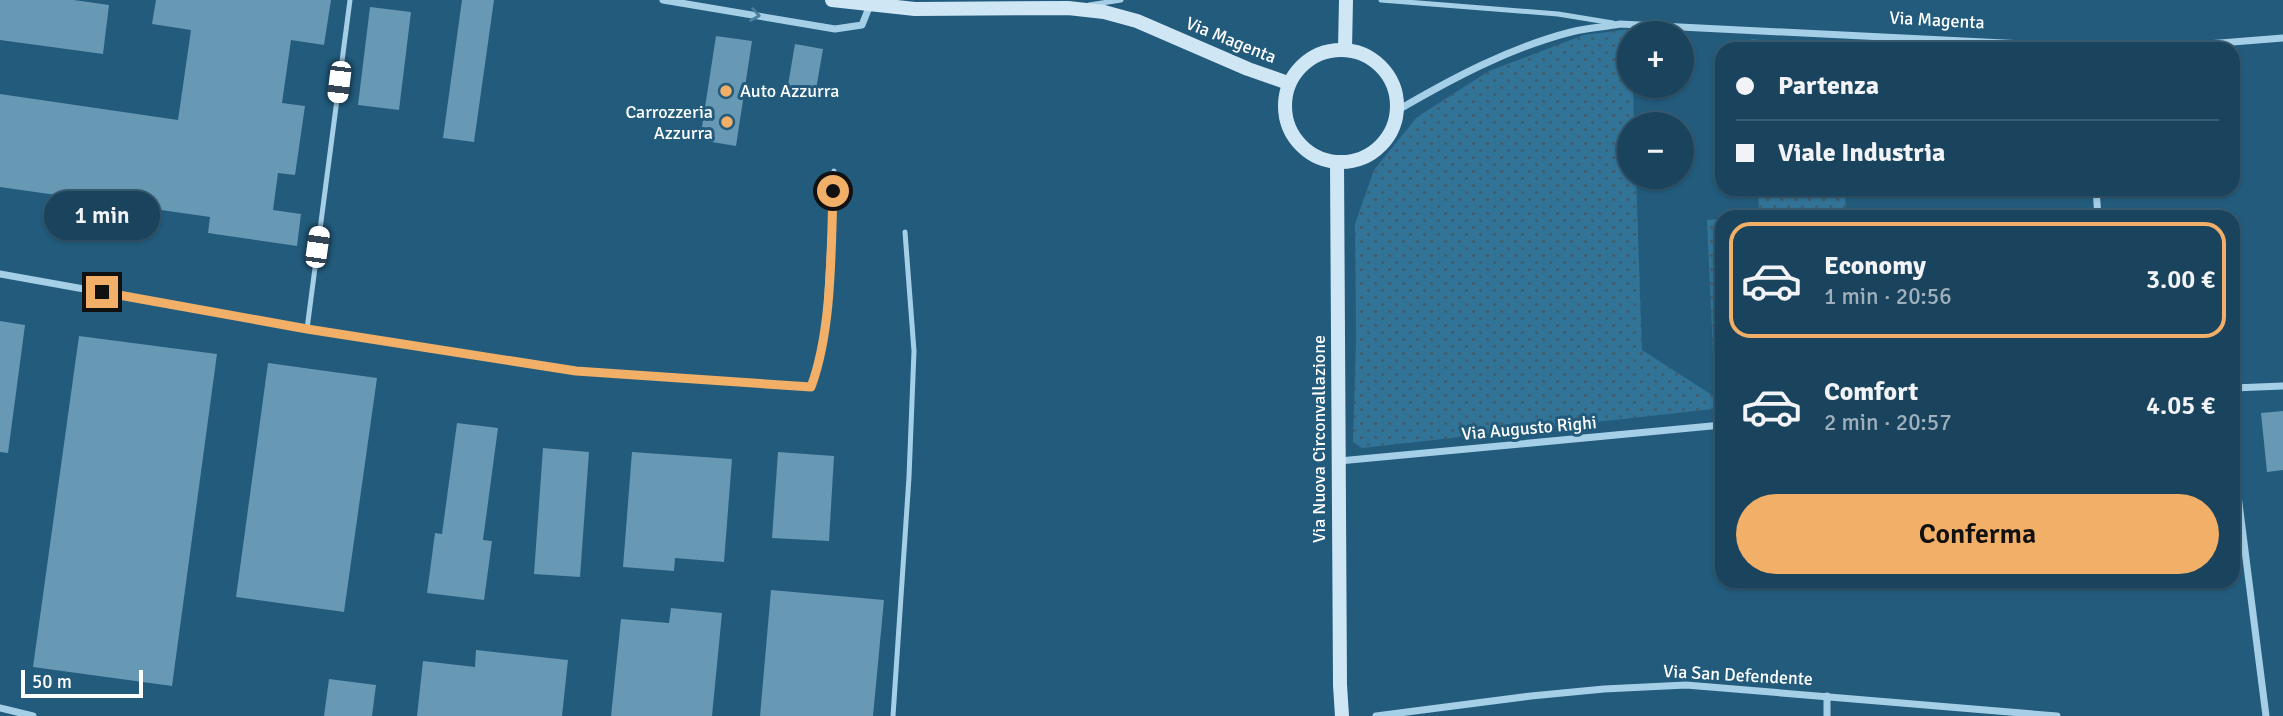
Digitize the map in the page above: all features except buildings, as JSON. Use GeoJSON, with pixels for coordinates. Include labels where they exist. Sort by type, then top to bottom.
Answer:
{"type":"FeatureCollection","features":[{"type":"Feature","properties":{"kind":"street"},"geometry":{"type":"LineString","coordinates":[[663,0],[835,29],[862,25],[870,5]]}},
{"type":"Feature","properties":{"kind":"street","name":"Via Magenta"},"geometry":{"type":"LineString","coordinates":[[832,0],[939,9],[1068,8],[1104,12],[1137,22],[1288,83]]}},
{"type":"Feature","properties":{"kind":"street"},"geometry":{"type":"LineString","coordinates":[[1345,49],[1346,0]]}},
{"type":"Feature","properties":{"kind":"street","name":"Via Magenta"},"geometry":{"type":"LineString","coordinates":[[1398,110],[1462,73],[1524,47],[1572,32],[1617,24]]}},
{"type":"Feature","properties":{"kind":"street","name":"Via Magenta"},"geometry":{"type":"LineString","coordinates":[[1694,28],[1970,42]]}},
{"type":"Feature","properties":{"kind":"street","name":"Via Magenta"},"geometry":{"type":"LineString","coordinates":[[2233,42],[2283,38]]}},
{"type":"Feature","properties":{"kind":"street"},"geometry":{"type":"LineString","coordinates":[[1345,49],[1362,53],[1377,62],[1389,76],[1396,92],[1398,110],[1394,127],[1384,142],[1371,154],[1355,161],[1337,162],[1320,158],[1304,149],[1292,135],[1285,119],[1284,101],[1288,83],[1298,68],[1311,57],[1327,51],[1345,49]]}},
{"type":"Feature","properties":{"kind":"street","name":"Via Nuova Circonvallazione"},"geometry":{"type":"LineString","coordinates":[[1337,162],[1342,716]]}},
{"type":"Feature","properties":{"kind":"street"},"geometry":{"type":"LineString","coordinates":[[0,274],[307,329],[576,371],[811,387]]}},
{"type":"Feature","properties":{"kind":"street"},"geometry":{"type":"LineString","coordinates":[[2240,388],[2283,386]]}},
{"type":"Feature","properties":{"kind":"street","name":"Via Augusto Righi"},"geometry":{"type":"LineString","coordinates":[[1338,461],[1715,426]]}},
{"type":"Feature","properties":{"kind":"street"},"geometry":{"type":"LineString","coordinates":[[2240,511],[2266,716]]}},
{"type":"Feature","properties":{"kind":"street","name":"Via San Defendente"},"geometry":{"type":"LineString","coordinates":[[1376,716],[1531,696],[1685,685],[2057,716]]}},
{"type":"Feature","properties":{"kind":"street"},"geometry":{"type":"LineString","coordinates":[[1827,696],[1827,716]]}},
{"type":"Feature","properties":{"kind":"street"},"geometry":{"type":"LineString","coordinates":[[0,708],[33,716]]}},
{"type":"Feature","properties":{"kind":"lane"},"geometry":{"type":"LineString","coordinates":[[307,329],[350,0]]}},
{"type":"Feature","properties":{"kind":"lane"},"geometry":{"type":"LineString","coordinates":[[1068,8],[1121,0]]}},
{"type":"Feature","properties":{"kind":"lane"},"geometry":{"type":"LineString","coordinates":[[1381,0],[1558,14],[1617,24]]}},
{"type":"Feature","properties":{"kind":"lane"},"geometry":{"type":"LineString","coordinates":[[811,387],[821,357],[825,328],[834,171]]}},
{"type":"Feature","properties":{"kind":"lane"},"geometry":{"type":"LineString","coordinates":[[893,716],[909,477],[914,351],[905,232]]}},
{"type":"Feature","properties":{"kind":"shaded area"},"geometry":{"type":"Polygon","coordinates":[[[1617,31],[1617,98],[1633,98],[1634,112],[1617,112],[1617,189],[1636,189],[1642,350],[1715,397],[1715,409],[1362,448],[1353,442],[1355,224],[1374,170],[1417,117],[1489,71],[1584,35],[1617,31]]]}},
{"type":"Feature","properties":{"kind":"shaded area"},"geometry":{"type":"Polygon","coordinates":[[[1751,39],[1790,42],[1751,42],[1751,39]]]}},
{"type":"Feature","properties":{"kind":"shaded area"},"geometry":{"type":"Polygon","coordinates":[[[1758,196],[1845,196],[1846,210],[1759,210],[1758,196]]]}},
{"type":"Feature","properties":{"kind":"shaded area"},"geometry":{"type":"Polygon","coordinates":[[[1715,219],[1715,397],[1707,220],[1715,219]]]}},
{"type":"Feature","properties":{"kind":"place","name":"Auto Azzurra"},"geometry":{"type":"Point","coordinates":[726,91]}},
{"type":"Feature","properties":{"kind":"place","name":"Carrozzeria Azzurra"},"geometry":{"type":"Point","coordinates":[727,122]}},
{"type":"Feature","properties":{"kind":"route"},"geometry":{"type":"LineString","coordinates":[[102,292],[307,329],[576,371],[811,387],[821,357],[825,328],[833,191]]}}]}
